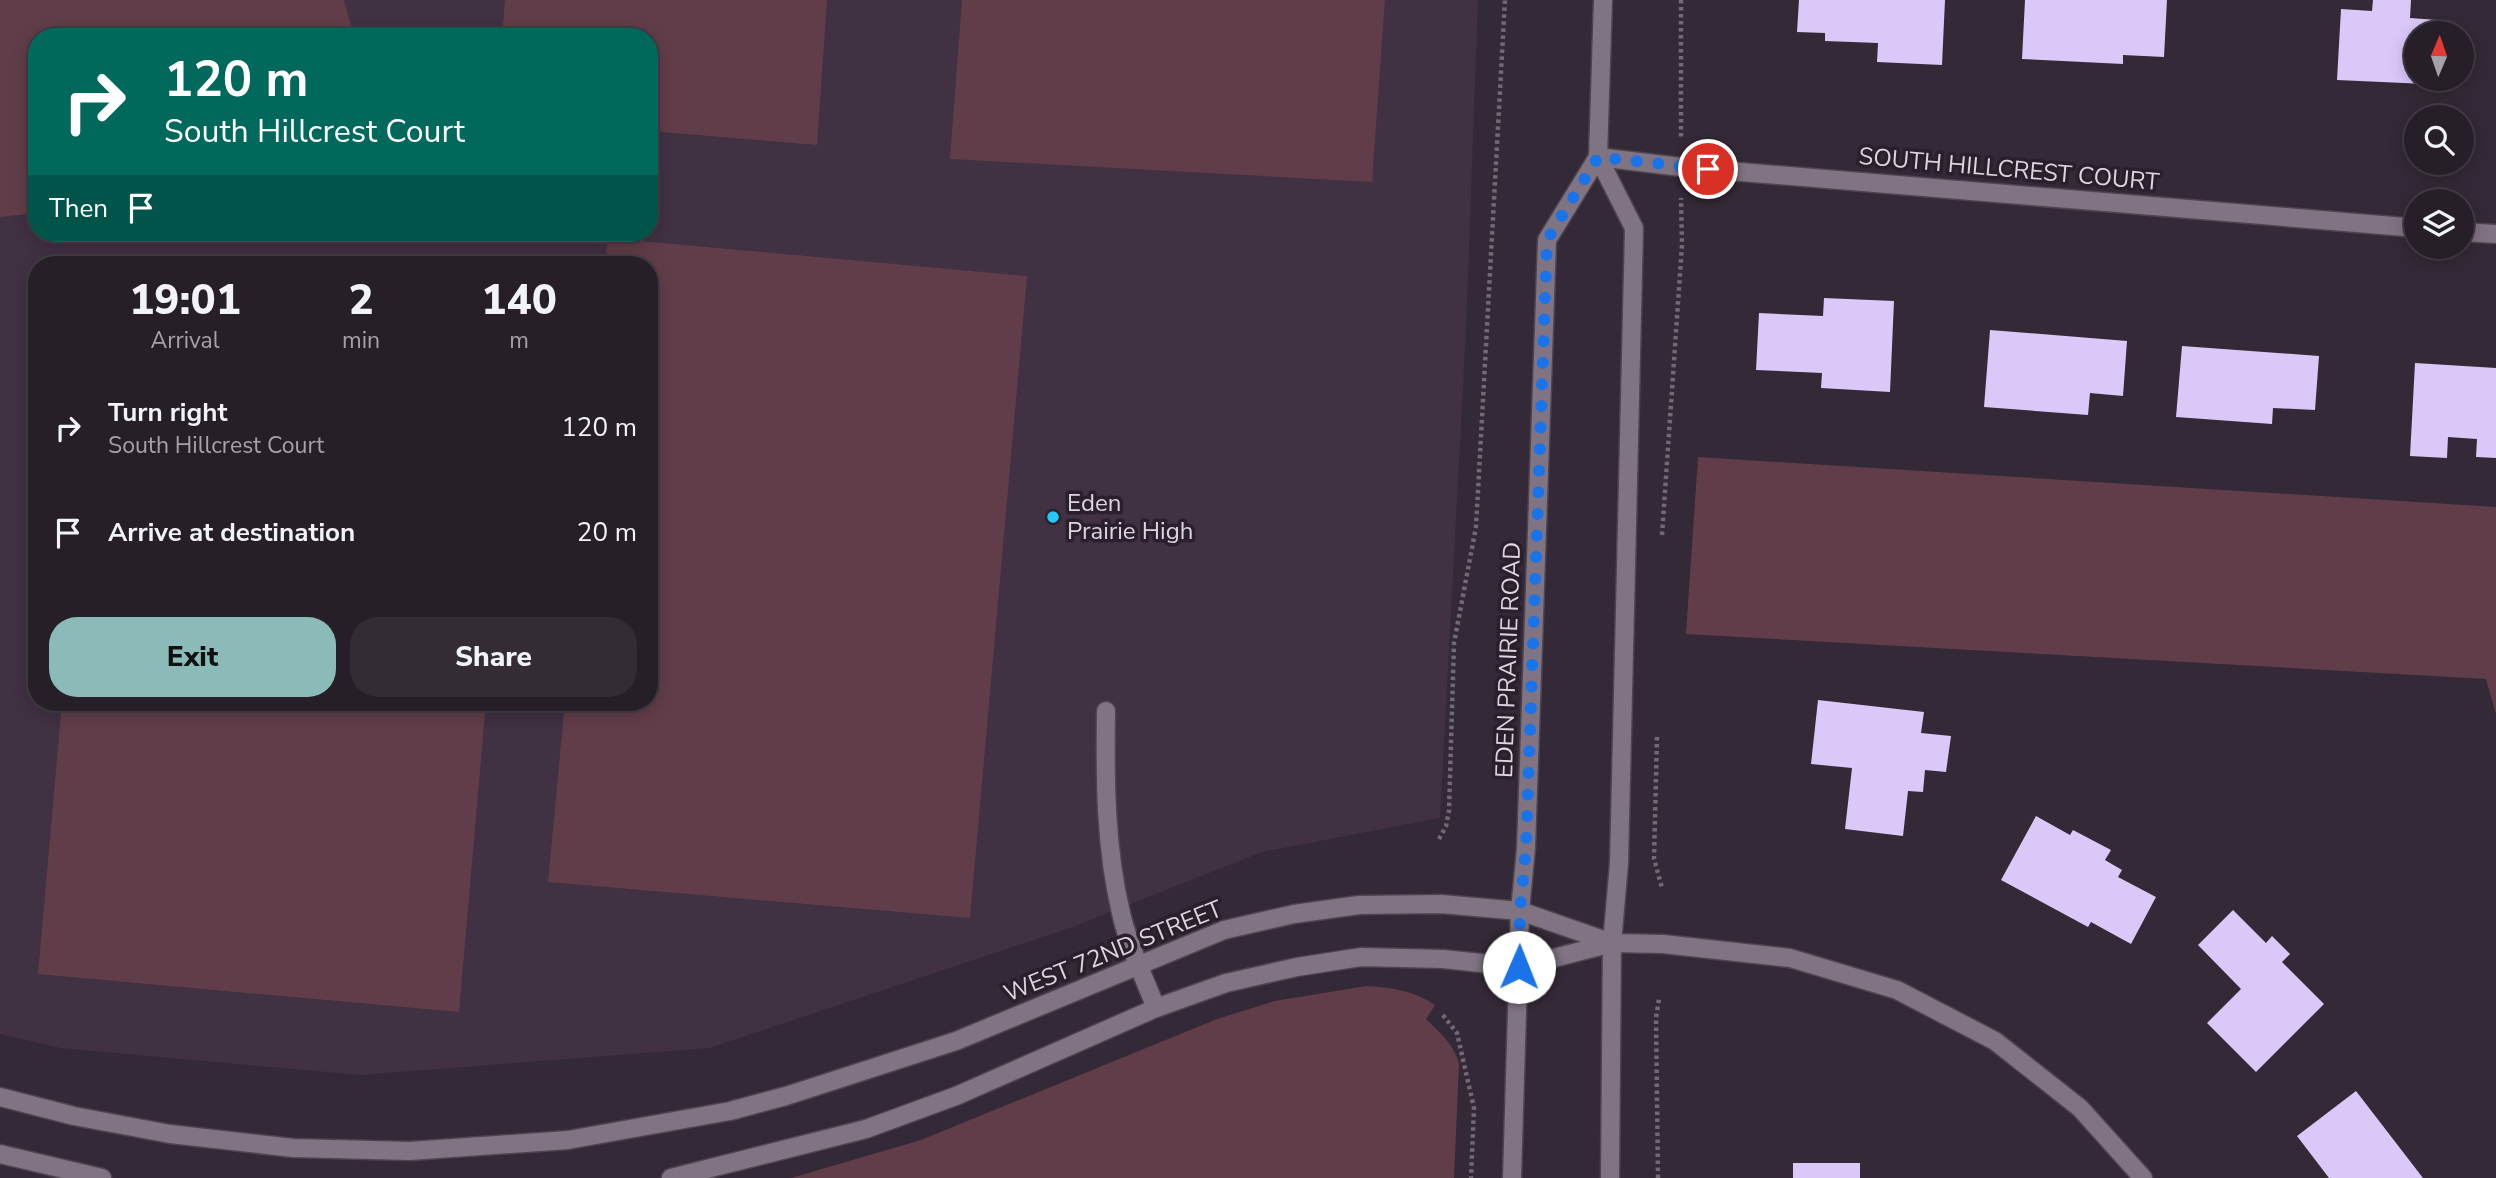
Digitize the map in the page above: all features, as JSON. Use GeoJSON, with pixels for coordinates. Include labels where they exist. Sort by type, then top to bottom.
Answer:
{"type":"FeatureCollection","features":[{"type":"Feature","properties":{"kind":"street","name":"EDEN PRAIRIE ROAD"},"geometry":{"type":"LineString","coordinates":[[1604,0],[1598,157],[1634,228],[1619,863],[1612,943],[1610,1178]]}},
{"type":"Feature","properties":{"kind":"street","name":"EDEN PRAIRIE ROAD"},"geometry":{"type":"LineString","coordinates":[[1512,1178],[1547,240],[1598,157]]}},
{"type":"Feature","properties":{"kind":"street","name":"SOUTH HILLCREST COURT"},"geometry":{"type":"LineString","coordinates":[[1598,157],[1681,167],[2404,227]]}},
{"type":"Feature","properties":{"kind":"street"},"geometry":{"type":"LineString","coordinates":[[2474,233],[2496,234]]}},
{"type":"Feature","properties":{"kind":"street"},"geometry":{"type":"LineString","coordinates":[[1106,711],[1105,792],[1113,871],[1121,915],[1156,1008]]}},
{"type":"Feature","properties":{"kind":"street","name":"WEST 72ND STREET"},"geometry":{"type":"LineString","coordinates":[[0,1097],[74,1116],[170,1135],[293,1148],[410,1151],[568,1140],[717,1114],[786,1096],[956,1041],[1224,930],[1294,914],[1359,905],[1414,904],[1520,911],[1612,943]]}},
{"type":"Feature","properties":{"kind":"street"},"geometry":{"type":"LineString","coordinates":[[671,1178],[866,1129],[956,1096],[1156,1008],[1226,983],[1297,967],[1361,957],[1443,960],[1519,967],[1612,943],[1663,944],[1790,958],[1897,990],[1995,1041],[2080,1108],[2143,1178]]}},
{"type":"Feature","properties":{"kind":"street"},"geometry":{"type":"LineString","coordinates":[[0,1154],[102,1178]]}},
{"type":"Feature","properties":{"kind":"path"},"geometry":{"type":"LineString","coordinates":[[1438,839],[1446,826],[1449,811],[1454,643],[1476,527],[1505,0]]}},
{"type":"Feature","properties":{"kind":"path"},"geometry":{"type":"LineString","coordinates":[[1661,542],[1682,245],[1681,0]]}},
{"type":"Feature","properties":{"kind":"path"},"geometry":{"type":"LineString","coordinates":[[1657,731],[1654,859],[1662,888]]}},
{"type":"Feature","properties":{"kind":"path"},"geometry":{"type":"LineString","coordinates":[[1658,1178],[1656,1018],[1659,999]]}},
{"type":"Feature","properties":{"kind":"path"},"geometry":{"type":"LineString","coordinates":[[1443,1016],[1457,1033],[1474,1108],[1471,1178]]}},
{"type":"Feature","properties":{"kind":"shaded area","name":"Eden Prairie High"},"geometry":{"type":"Polygon","coordinates":[[[0,0],[1478,0],[1466,331],[1440,818],[1262,852],[1073,927],[709,1048],[360,1075],[60,1048],[0,1034],[0,0]]]}},
{"type":"Feature","properties":{"kind":"shaded area"},"geometry":{"type":"Polygon","coordinates":[[[0,0],[344,0],[352,28],[28,28],[28,214],[0,217],[0,0]]]}},
{"type":"Feature","properties":{"kind":"shaded area"},"geometry":{"type":"Polygon","coordinates":[[[505,0],[827,0],[817,145],[658,132],[658,28],[503,28],[505,0]]]}},
{"type":"Feature","properties":{"kind":"shaded area"},"geometry":{"type":"Polygon","coordinates":[[[962,0],[1385,0],[1372,182],[950,159],[962,0]]]}},
{"type":"Feature","properties":{"kind":"shaded area"},"geometry":{"type":"Polygon","coordinates":[[[608,242],[652,242],[1027,276],[970,918],[548,882],[564,711],[658,711],[658,256],[606,256],[608,242]]]}},
{"type":"Feature","properties":{"kind":"shaded area"},"geometry":{"type":"Polygon","coordinates":[[[1698,457],[2496,507],[2496,714],[2486,679],[1686,634],[1698,457]]]}},
{"type":"Feature","properties":{"kind":"shaded area"},"geometry":{"type":"Polygon","coordinates":[[[61,711],[485,711],[459,1012],[38,974],[61,711]]]}},
{"type":"Feature","properties":{"kind":"shaded area"},"geometry":{"type":"Polygon","coordinates":[[[1366,986],[1402,991],[1435,1005],[1426,1019],[1450,1045],[1459,1064],[1454,1178],[791,1178],[921,1140],[1217,1019],[1275,1001],[1366,986]]]}},
{"type":"Feature","properties":{"kind":"building"},"geometry":{"type":"Polygon","coordinates":[[[1799,0],[1945,0],[1942,65],[1877,62],[1878,43],[1825,41],[1825,33],[1797,32],[1799,0]]]}},
{"type":"Feature","properties":{"kind":"building"},"geometry":{"type":"Polygon","coordinates":[[[2025,0],[2167,0],[2164,57],[2123,55],[2123,64],[2022,59],[2025,0]]]}},
{"type":"Feature","properties":{"kind":"building"},"geometry":{"type":"Polygon","coordinates":[[[2373,0],[2411,0],[2410,18],[2451,21],[2404,21],[2404,83],[2337,80],[2341,9],[2372,11],[2373,0]]]}},
{"type":"Feature","properties":{"kind":"building"},"geometry":{"type":"Polygon","coordinates":[[[1824,298],[1894,301],[1890,392],[1821,388],[1822,373],[1756,370],[1759,313],[1823,316],[1824,298]]]}},
{"type":"Feature","properties":{"kind":"building"},"geometry":{"type":"Polygon","coordinates":[[[1990,330],[2127,341],[2123,396],[2090,393],[2088,415],[1984,407],[1990,330]]]}},
{"type":"Feature","properties":{"kind":"building"},"geometry":{"type":"Polygon","coordinates":[[[2182,346],[2319,356],[2315,410],[2273,408],[2272,424],[2176,417],[2182,346]]]}},
{"type":"Feature","properties":{"kind":"building"},"geometry":{"type":"Polygon","coordinates":[[[2415,363],[2496,368],[2496,458],[2476,457],[2477,439],[2448,437],[2447,458],[2410,456],[2415,363]]]}},
{"type":"Feature","properties":{"kind":"building"},"geometry":{"type":"Polygon","coordinates":[[[1818,700],[1924,712],[1921,733],[1951,736],[1946,772],[1925,770],[1923,792],[1908,791],[1903,836],[1845,829],[1852,768],[1811,764],[1818,700]]]}},
{"type":"Feature","properties":{"kind":"building"},"geometry":{"type":"Polygon","coordinates":[[[2036,816],[2070,835],[2073,830],[2111,850],[2105,860],[2122,870],[2118,877],[2156,897],[2131,944],[2091,922],[2088,927],[2001,880],[2036,816]]]}},
{"type":"Feature","properties":{"kind":"building"},"geometry":{"type":"Polygon","coordinates":[[[2233,910],[2266,943],[2272,936],[2290,954],[2282,962],[2324,1004],[2256,1072],[2207,1023],[2241,989],[2198,945],[2233,910]]]}},
{"type":"Feature","properties":{"kind":"building"},"geometry":{"type":"Polygon","coordinates":[[[2356,1091],[2423,1178],[2329,1178],[2297,1136],[2356,1091]]]}},
{"type":"Feature","properties":{"kind":"building"},"geometry":{"type":"Polygon","coordinates":[[[1793,1163],[1860,1163],[1860,1178],[1793,1178],[1793,1163]]]}},
{"type":"Feature","properties":{"kind":"place","name":"Eden Prairie High"},"geometry":{"type":"Point","coordinates":[1053,517]}},
{"type":"Feature","properties":{"kind":"route"},"geometry":{"type":"LineString","coordinates":[[1519,967],[1520,911],[1526,848],[1547,240],[1598,157],[1708,169]]}}]}
